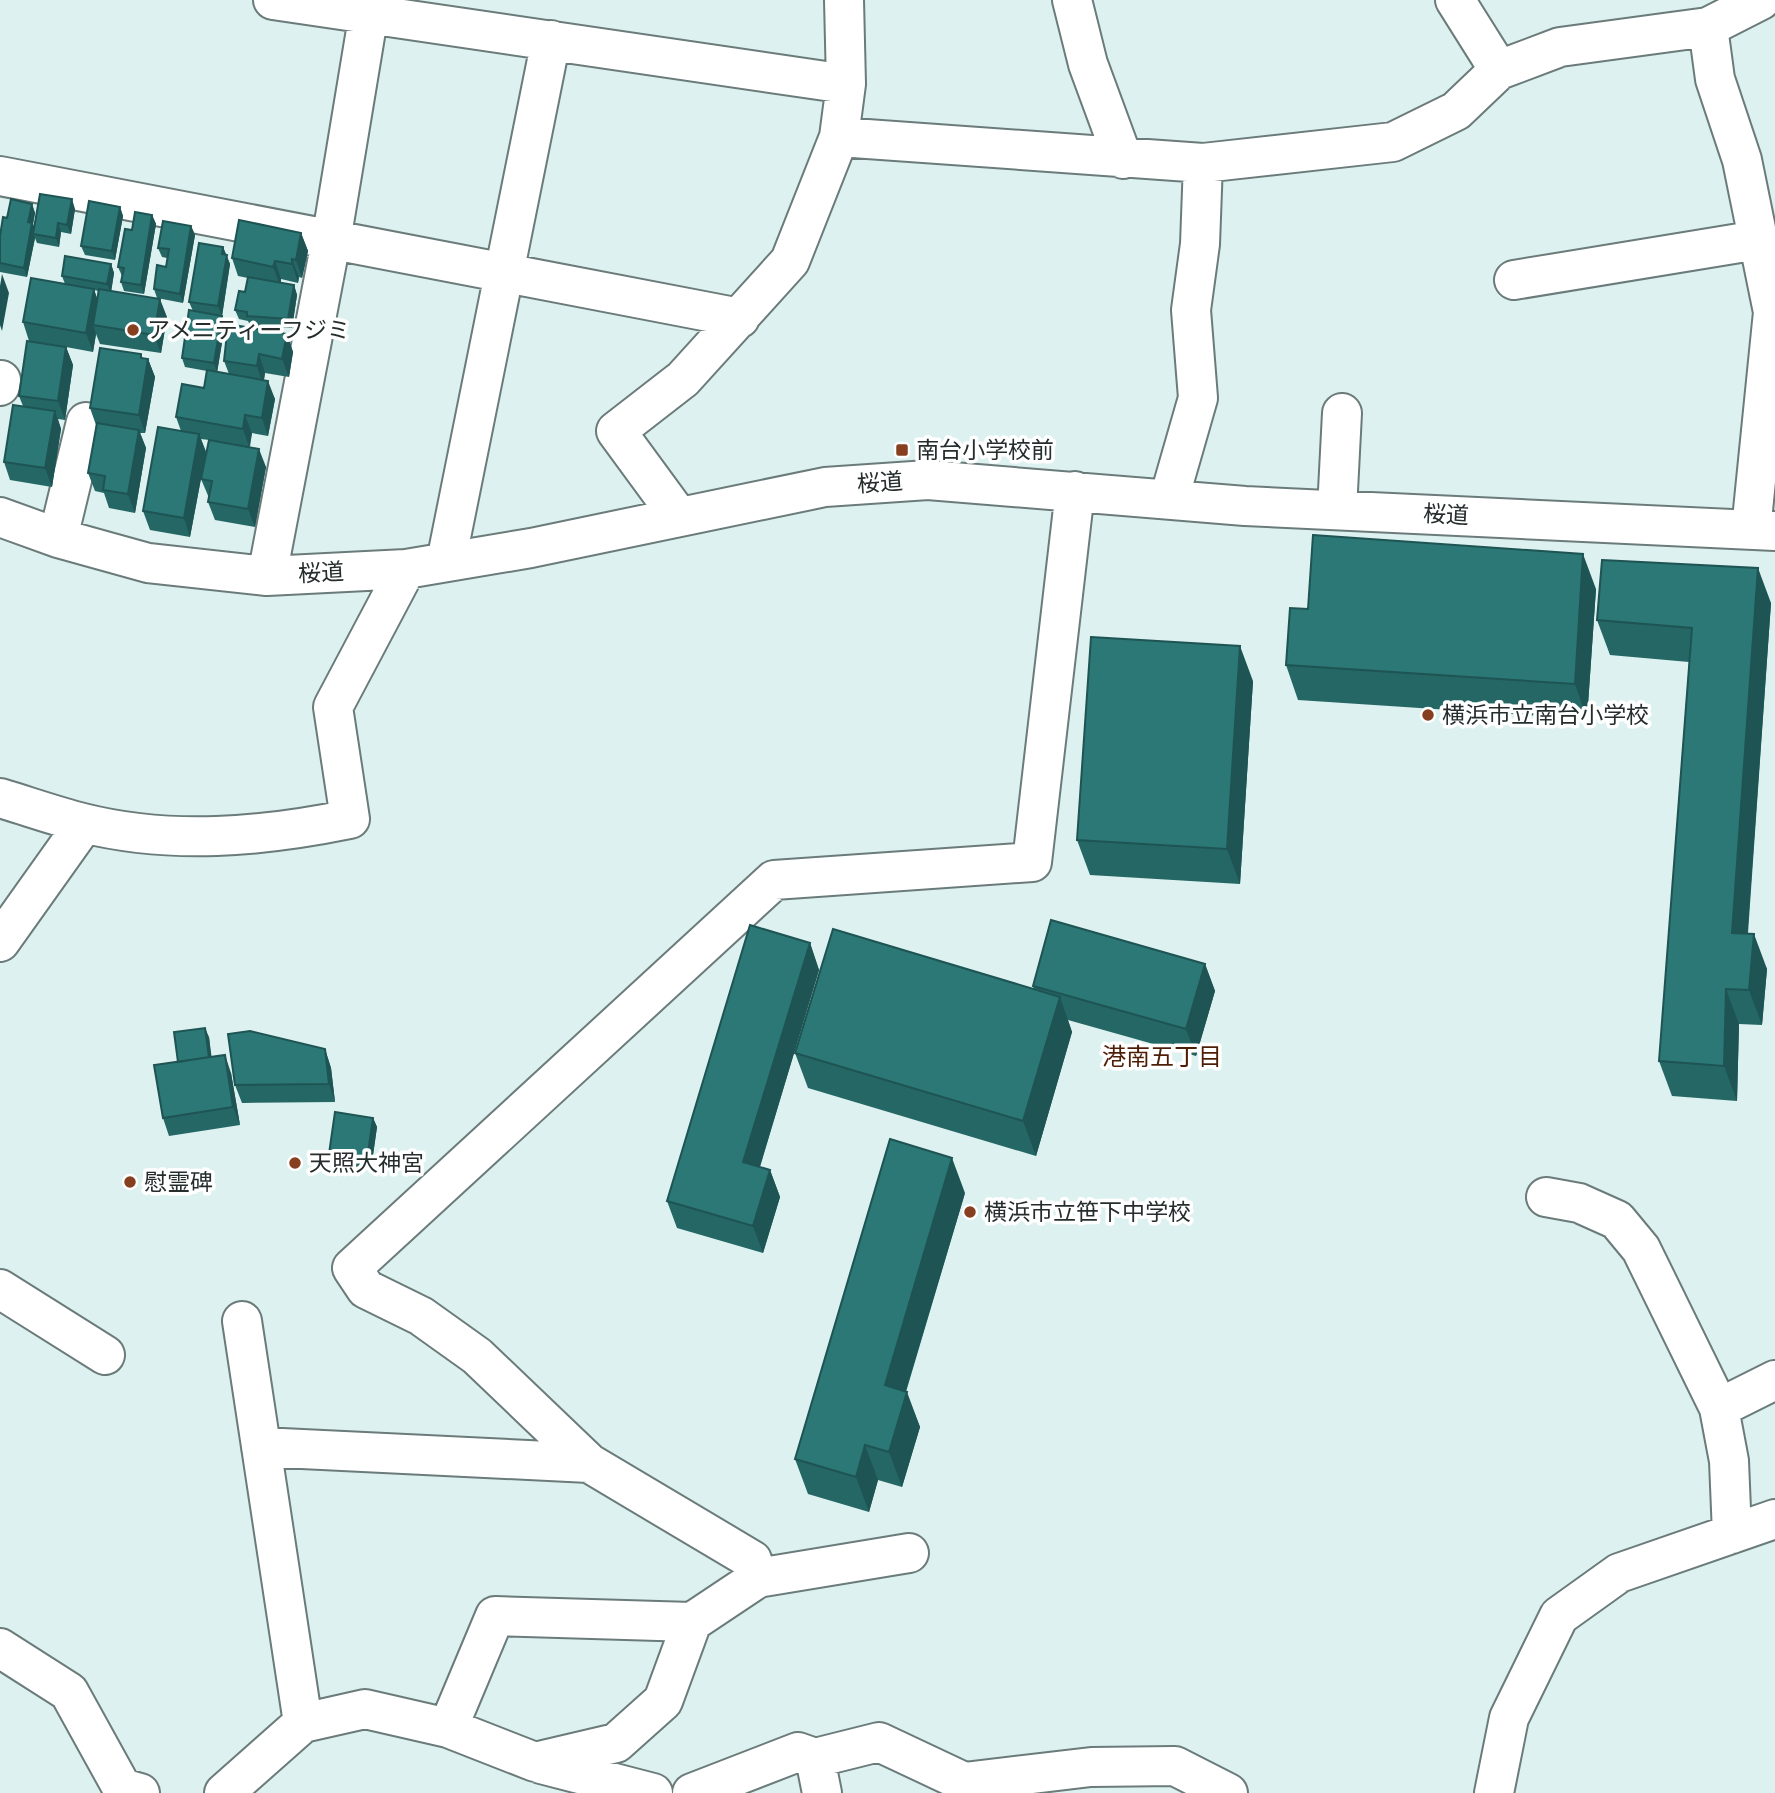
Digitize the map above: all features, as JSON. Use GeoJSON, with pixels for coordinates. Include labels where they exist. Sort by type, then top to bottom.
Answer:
{"type":"FeatureCollection","features":[{"type":"Feature","properties":{"kind":"street"},"geometry":{"type":"LineString","coordinates":[[273,0],[370,7],[551,40],[846,84]]}},
{"type":"Feature","properties":{"kind":"street"},"geometry":{"type":"LineString","coordinates":[[679,517],[616,431],[683,379],[790,261],[839,137],[846,84],[844,0]]}},
{"type":"Feature","properties":{"kind":"street"},"geometry":{"type":"LineString","coordinates":[[1072,0],[1088,64],[1122,159]]}},
{"type":"Feature","properties":{"kind":"street"},"geometry":{"type":"LineString","coordinates":[[1455,0],[1499,70]]}},
{"type":"Feature","properties":{"kind":"street"},"geometry":{"type":"LineString","coordinates":[[839,137],[1203,163],[1394,142],[1456,111],[1499,70],[1560,47],[1708,27],[1755,2]]}},
{"type":"Feature","properties":{"kind":"street"},"geometry":{"type":"LineString","coordinates":[[267,576],[331,240],[370,7]]}},
{"type":"Feature","properties":{"kind":"street"},"geometry":{"type":"LineString","coordinates":[[1708,27],[1715,79],[1742,160],[1773,312],[1763,531]]}},
{"type":"Feature","properties":{"kind":"street"},"geometry":{"type":"LineString","coordinates":[[446,562],[551,40]]}},
{"type":"Feature","properties":{"kind":"street"},"geometry":{"type":"LineString","coordinates":[[1169,499],[1198,398],[1191,310],[1200,244],[1203,163]]}},
{"type":"Feature","properties":{"kind":"street"},"geometry":{"type":"LineString","coordinates":[[0,176],[740,318]]}},
{"type":"Feature","properties":{"kind":"street"},"geometry":{"type":"LineString","coordinates":[[1514,280],[1758,240]]}},
{"type":"Feature","properties":{"kind":"street"},"geometry":{"type":"LineString","coordinates":[[1337,510],[1342,413]]}},
{"type":"Feature","properties":{"kind":"street"},"geometry":{"type":"LineString","coordinates":[[58,538],[86,422]]}},
{"type":"Feature","properties":{"kind":"street","name":"桜道"},"geometry":{"type":"LineString","coordinates":[[0,517],[58,538],[148,563],[267,576],[406,569],[825,487],[928,480],[1337,510],[1763,531]]}},
{"type":"Feature","properties":{"kind":"street"},"geometry":{"type":"LineString","coordinates":[[758,1578],[752,1560],[589,1463],[477,1356],[421,1316],[366,1289],[352,1268],[774,880],[1032,862],[1075,491]]}},
{"type":"Feature","properties":{"kind":"street"},"geometry":{"type":"LineString","coordinates":[[0,798],[84,824],[183,837],[280,833],[350,819],[333,707],[406,569]]}},
{"type":"Feature","properties":{"kind":"street"},"geometry":{"type":"LineString","coordinates":[[0,942],[84,824]]}},
{"type":"Feature","properties":{"kind":"street"},"geometry":{"type":"LineString","coordinates":[[1546,1197],[1579,1203],[1616,1220],[1641,1249],[1719,1408],[1729,1461],[1732,1534]]}},
{"type":"Feature","properties":{"kind":"street"},"geometry":{"type":"LineString","coordinates":[[0,1289],[105,1355]]}},
{"type":"Feature","properties":{"kind":"street"},"geometry":{"type":"LineString","coordinates":[[242,1321],[303,1723]]}},
{"type":"Feature","properties":{"kind":"street"},"geometry":{"type":"LineString","coordinates":[[1719,1408],[1775,1380]]}},
{"type":"Feature","properties":{"kind":"street"},"geometry":{"type":"LineString","coordinates":[[261,1447],[589,1463]]}},
{"type":"Feature","properties":{"kind":"street"},"geometry":{"type":"LineString","coordinates":[[1485,1789],[1509,1717],[1559,1616],[1619,1573],[1775,1519]]}},
{"type":"Feature","properties":{"kind":"street"},"geometry":{"type":"LineString","coordinates":[[448,1728],[495,1616],[692,1622],[758,1578],[909,1553]]}},
{"type":"Feature","properties":{"kind":"street"},"geometry":{"type":"LineString","coordinates":[[535,1762],[616,1743],[663,1701],[692,1622]]}},
{"type":"Feature","properties":{"kind":"street"},"geometry":{"type":"LineString","coordinates":[[0,1648],[69,1692],[128,1791]]}},
{"type":"Feature","properties":{"kind":"street"},"geometry":{"type":"LineString","coordinates":[[224,1793],[303,1723],[366,1709],[448,1728],[535,1762],[653,1793]]}},
{"type":"Feature","properties":{"kind":"street"},"geometry":{"type":"LineString","coordinates":[[692,1793],[798,1752],[818,1776],[878,1742],[964,1782],[1091,1767],[1175,1766],[1228,1793]]}},
{"type":"Feature","properties":{"kind":"building"},"geometry":{"type":"Polygon","coordinates":[[[40,194],[72,199],[67,225],[58,223],[56,238],[33,234],[40,194]]]}},
{"type":"Feature","properties":{"kind":"building"},"geometry":{"type":"Polygon","coordinates":[[[11,199],[32,204],[28,222],[32,223],[24,268],[0,263],[3,217],[7,218],[11,199]]]}},
{"type":"Feature","properties":{"kind":"building"},"geometry":{"type":"Polygon","coordinates":[[[89,201],[120,207],[112,251],[81,246],[89,201]]]}},
{"type":"Feature","properties":{"kind":"building"},"geometry":{"type":"Polygon","coordinates":[[[135,212],[152,215],[141,285],[121,282],[124,268],[118,267],[125,229],[132,230],[135,212]]]}},
{"type":"Feature","properties":{"kind":"building"},"geometry":{"type":"Polygon","coordinates":[[[239,220],[301,233],[296,260],[292,259],[292,264],[275,261],[273,267],[232,258],[239,220]]]}},
{"type":"Feature","properties":{"kind":"building"},"geometry":{"type":"Polygon","coordinates":[[[163,221],[191,226],[180,294],[154,289],[157,265],[166,267],[169,249],[158,248],[163,221]]]}},
{"type":"Feature","properties":{"kind":"building"},"geometry":{"type":"Polygon","coordinates":[[[199,243],[223,247],[222,254],[227,255],[218,306],[189,302],[199,243]]]}},
{"type":"Feature","properties":{"kind":"building"},"geometry":{"type":"Polygon","coordinates":[[[65,256],[111,264],[107,284],[62,276],[65,256]]]}},
{"type":"Feature","properties":{"kind":"building"},"geometry":{"type":"Polygon","coordinates":[[[248,277],[294,285],[288,319],[247,316],[247,312],[235,310],[239,291],[245,292],[248,277]]]}},
{"type":"Feature","properties":{"kind":"building"},"geometry":{"type":"Polygon","coordinates":[[[31,278],[94,289],[86,333],[23,322],[31,278]]]}},
{"type":"Feature","properties":{"kind":"building"},"geometry":{"type":"Polygon","coordinates":[[[99,289],[160,299],[154,335],[93,325],[99,289]]]}},
{"type":"Feature","properties":{"kind":"building"},"geometry":{"type":"Polygon","coordinates":[[[189,310],[222,316],[214,363],[182,358],[189,310]]]}},
{"type":"Feature","properties":{"kind":"building"},"geometry":{"type":"Polygon","coordinates":[[[228,324],[287,334],[282,359],[259,354],[257,366],[224,361],[228,324]]]}},
{"type":"Feature","properties":{"kind":"building"},"geometry":{"type":"Polygon","coordinates":[[[27,341],[66,347],[58,401],[19,396],[27,341]]]}},
{"type":"Feature","properties":{"kind":"building"},"geometry":{"type":"Polygon","coordinates":[[[100,348],[141,354],[141,358],[148,359],[139,415],[90,408],[100,348]]]}},
{"type":"Feature","properties":{"kind":"building"},"geometry":{"type":"Polygon","coordinates":[[[207,370],[268,381],[262,418],[245,415],[243,429],[176,417],[182,384],[204,388],[207,370]]]}},
{"type":"Feature","properties":{"kind":"building"},"geometry":{"type":"Polygon","coordinates":[[[13,405],[55,411],[45,468],[4,462],[13,405]]]}},
{"type":"Feature","properties":{"kind":"building"},"geometry":{"type":"Polygon","coordinates":[[[97,423],[139,430],[128,494],[103,490],[105,476],[88,473],[97,423]]]}},
{"type":"Feature","properties":{"kind":"building"},"geometry":{"type":"Polygon","coordinates":[[[158,427],[199,434],[184,518],[143,511],[158,427]]]}},
{"type":"Feature","properties":{"kind":"building"},"geometry":{"type":"Polygon","coordinates":[[[209,440],[259,449],[248,509],[208,502],[212,481],[201,479],[209,440]]]}},
{"type":"Feature","properties":{"kind":"building"},"geometry":{"type":"Polygon","coordinates":[[[1313,535],[1583,554],[1575,684],[1286,665],[1290,608],[1308,609],[1313,535]]]}},
{"type":"Feature","properties":{"kind":"building"},"geometry":{"type":"Polygon","coordinates":[[[1602,560],[1758,568],[1732,933],[1754,934],[1749,990],[1726,989],[1724,1066],[1659,1061],[1692,628],[1597,620],[1602,560]]]}},
{"type":"Feature","properties":{"kind":"building"},"geometry":{"type":"Polygon","coordinates":[[[1091,637],[1240,646],[1227,849],[1077,840],[1091,637]]]}},
{"type":"Feature","properties":{"kind":"building"},"geometry":{"type":"Polygon","coordinates":[[[1051,920],[1205,964],[1186,1029],[1033,986],[1051,920]]]}},
{"type":"Feature","properties":{"kind":"building"},"geometry":{"type":"Polygon","coordinates":[[[750,925],[810,943],[743,1162],[770,1170],[753,1226],[667,1201],[750,925]]]}},
{"type":"Feature","properties":{"kind":"building"},"geometry":{"type":"Polygon","coordinates":[[[833,929],[1060,997],[1023,1121],[795,1053],[833,929]]]}},
{"type":"Feature","properties":{"kind":"building"},"geometry":{"type":"Polygon","coordinates":[[[205,1028],[209,1057],[178,1062],[174,1032],[205,1028]]]}},
{"type":"Feature","properties":{"kind":"building"},"geometry":{"type":"Polygon","coordinates":[[[250,1031],[325,1049],[329,1084],[235,1085],[228,1034],[250,1031]]]}},
{"type":"Feature","properties":{"kind":"building"},"geometry":{"type":"Polygon","coordinates":[[[225,1055],[233,1107],[163,1118],[154,1065],[225,1055]]]}},
{"type":"Feature","properties":{"kind":"building"},"geometry":{"type":"Polygon","coordinates":[[[335,1112],[373,1118],[367,1160],[329,1154],[335,1112]]]}},
{"type":"Feature","properties":{"kind":"building"},"geometry":{"type":"Polygon","coordinates":[[[890,1139],[952,1158],[885,1385],[907,1392],[889,1452],[865,1445],[856,1477],[795,1459],[890,1139]]]}},
{"type":"Feature","properties":{"kind":"place","name":"アメニティーフジミ"},"geometry":{"type":"Point","coordinates":[133,330]}},
{"type":"Feature","properties":{"kind":"place","name":"南台小学校前"},"geometry":{"type":"Point","coordinates":[902,450]}},
{"type":"Feature","properties":{"kind":"place","name":"横浜市立南台小学校"},"geometry":{"type":"Point","coordinates":[1428,715]}},
{"type":"Feature","properties":{"kind":"place","name":"天照大神宮"},"geometry":{"type":"Point","coordinates":[295,1163]}},
{"type":"Feature","properties":{"kind":"place","name":"慰霊碑"},"geometry":{"type":"Point","coordinates":[130,1182]}},
{"type":"Feature","properties":{"kind":"place","name":"横浜市立笹下中学校"},"geometry":{"type":"Point","coordinates":[970,1212]}},
{"type":"Feature","properties":{"kind":"district","name":"港南五丁目"},"geometry":{"type":"Point","coordinates":[1162,1057]}}]}
